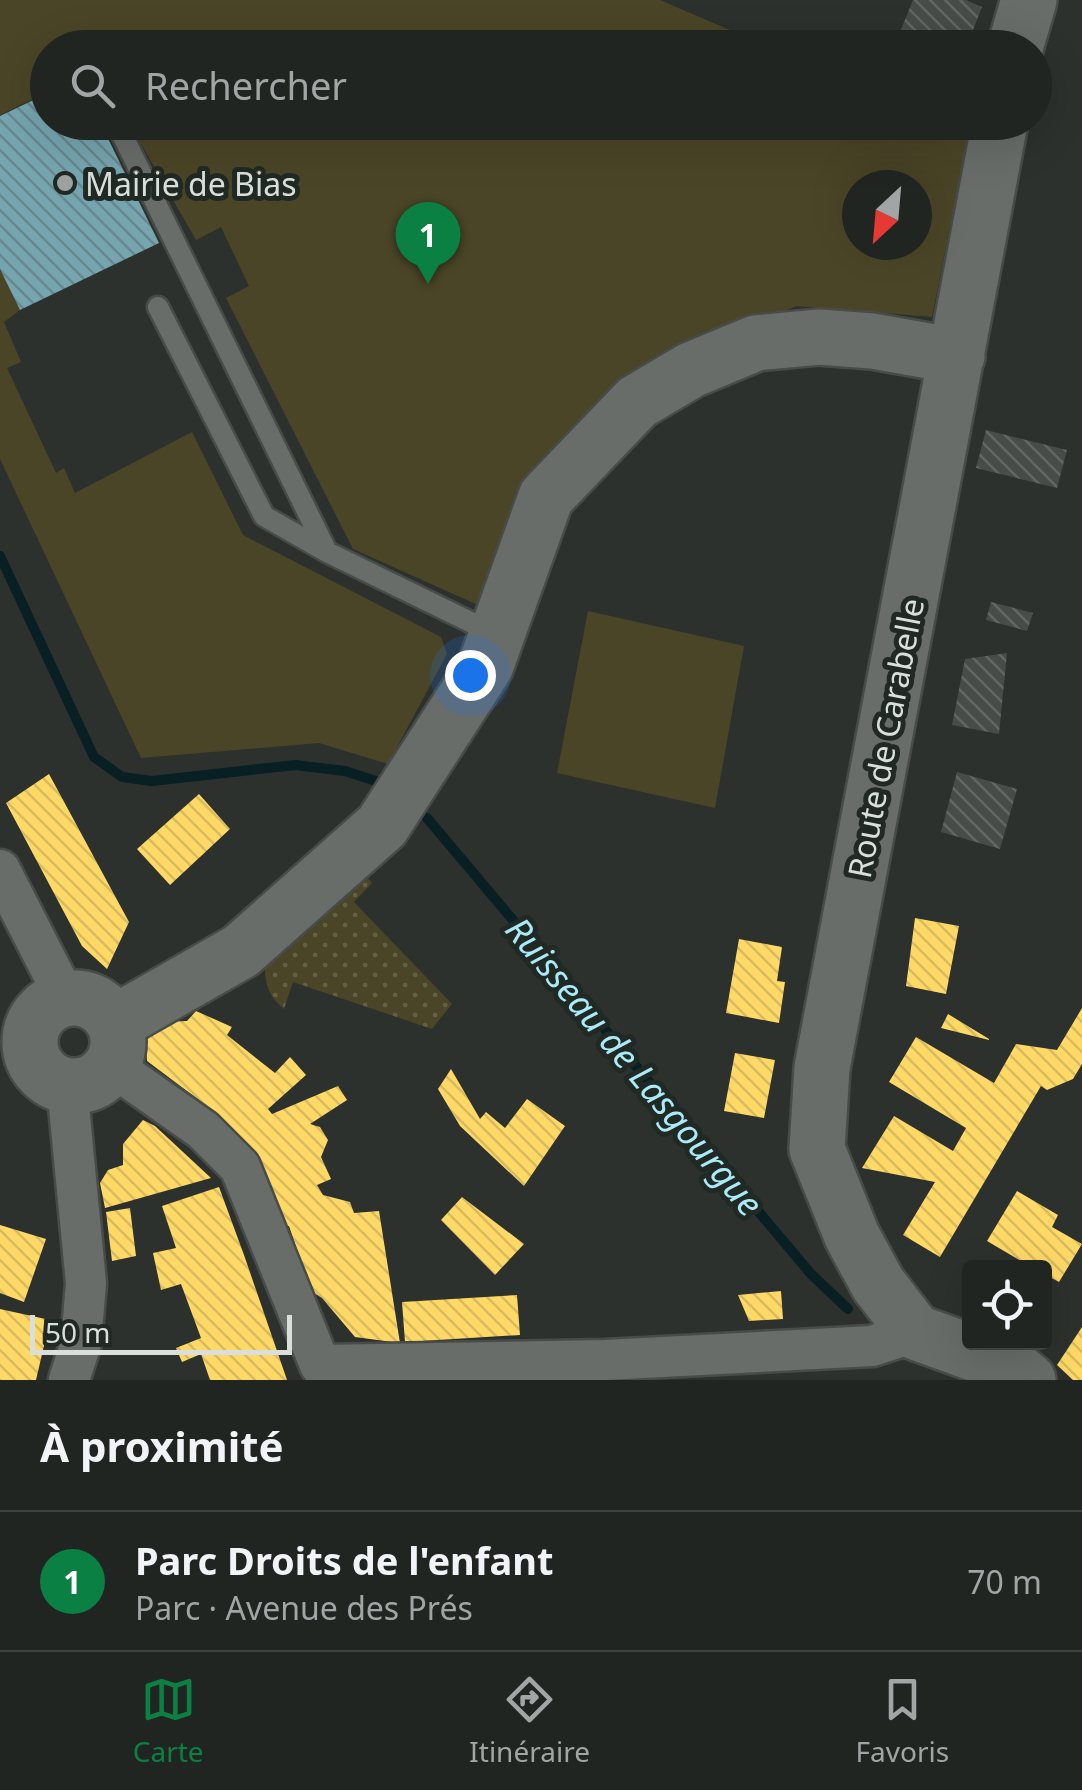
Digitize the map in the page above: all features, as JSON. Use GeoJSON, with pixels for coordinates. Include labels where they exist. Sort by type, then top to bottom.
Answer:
{"type":"FeatureCollection","features":[{"type":"Feature","properties":{"kind":"street"},"geometry":{"type":"LineString","coordinates":[[1020,30],[1029,0]]}},
{"type":"Feature","properties":{"kind":"street","name":"Route de Carabelle"},"geometry":{"type":"LineString","coordinates":[[915,1332],[878,1284],[852,1236],[817,1149],[822,1068],[997,140]]}},
{"type":"Feature","properties":{"kind":"street"},"geometry":{"type":"LineString","coordinates":[[0,870],[32,1021],[34,1062],[53,1082],[98,1059],[242,951],[382,826],[486,666],[546,498],[637,402],[690,370],[756,343],[818,337],[872,341],[957,356]]}},
{"type":"Feature","properties":{"kind":"street"},"geometry":{"type":"LineString","coordinates":[[32,1021],[94,1002],[98,1059],[86,1283],[81,1343],[69,1380]]}},
{"type":"Feature","properties":{"kind":"street"},"geometry":{"type":"LineString","coordinates":[[98,1059],[203,1130],[240,1167],[319,1372],[872,1346],[915,1332],[1012,1367],[1028,1380]]}},
{"type":"Feature","properties":{"kind":"lane"},"geometry":{"type":"LineString","coordinates":[[125,140],[327,552]]}},
{"type":"Feature","properties":{"kind":"lane"},"geometry":{"type":"LineString","coordinates":[[158,306],[264,516],[327,552],[497,635]]}},
{"type":"Feature","properties":{"kind":"shaded area"},"geometry":{"type":"Polygon","coordinates":[[[0,0],[660,0],[730,30],[30,30],[30,100],[0,115],[0,0]]]}},
{"type":"Feature","properties":{"kind":"shaded area"},"geometry":{"type":"Polygon","coordinates":[[[139,140],[967,140],[932,317],[797,306],[663,355],[582,418],[529,485],[478,605],[353,549],[226,298],[249,286],[221,227],[196,240],[139,140]]]}},
{"type":"Feature","properties":{"kind":"shaded area"},"geometry":{"type":"Polygon","coordinates":[[[0,269],[20,310],[4,322],[21,362],[7,368],[56,473],[64,468],[75,493],[192,432],[243,535],[441,637],[447,654],[388,764],[319,743],[141,758],[0,459],[0,269]]]}},
{"type":"Feature","properties":{"kind":"shaded area"},"geometry":{"type":"Polygon","coordinates":[[[588,611],[744,646],[715,808],[557,773],[588,611]]]}},
{"type":"Feature","properties":{"kind":"shaded area"},"geometry":{"type":"Polygon","coordinates":[[[362,872],[372,883],[354,902],[452,1004],[432,1029],[293,982],[284,1009],[269,991],[265,953],[362,872]]]}},
{"type":"Feature","properties":{"kind":"building: Logements"},"geometry":{"type":"Polygon","coordinates":[[[49,774],[129,922],[107,969],[82,946],[6,803],[49,774]]]}},
{"type":"Feature","properties":{"kind":"building: Logements"},"geometry":{"type":"Polygon","coordinates":[[[199,794],[230,829],[170,885],[137,849],[199,794]]]}},
{"type":"Feature","properties":{"kind":"building: Logements"},"geometry":{"type":"Polygon","coordinates":[[[915,918],[959,926],[946,994],[906,986],[915,918]]]}},
{"type":"Feature","properties":{"kind":"building: Logements"},"geometry":{"type":"Polygon","coordinates":[[[739,939],[782,947],[777,981],[785,982],[779,1023],[726,1013],[739,939]]]}},
{"type":"Feature","properties":{"kind":"building: Logements"},"geometry":{"type":"Polygon","coordinates":[[[1082,1008],[1082,1064],[1073,1079],[1047,1090],[1041,1086],[940,1257],[903,1235],[935,1182],[862,1168],[894,1116],[953,1151],[966,1128],[889,1082],[916,1037],[994,1083],[1016,1044],[1057,1050],[1082,1008]]]}},
{"type":"Feature","properties":{"kind":"building: Logements"},"geometry":{"type":"Polygon","coordinates":[[[196,1011],[232,1027],[227,1035],[275,1073],[290,1057],[306,1075],[268,1109],[272,1114],[338,1086],[347,1100],[310,1124],[320,1127],[328,1140],[321,1157],[331,1179],[317,1185],[323,1195],[350,1202],[354,1213],[379,1211],[400,1343],[355,1337],[322,1298],[311,1291],[289,1226],[282,1227],[197,1103],[199,1100],[147,1061],[146,1041],[162,1022],[187,1021],[196,1011]]]}},
{"type":"Feature","properties":{"kind":"building: Logements"},"geometry":{"type":"Polygon","coordinates":[[[948,1014],[989,1039],[989,1040],[941,1028],[948,1014]]]}},
{"type":"Feature","properties":{"kind":"building: Logements"},"geometry":{"type":"Polygon","coordinates":[[[735,1053],[775,1060],[764,1118],[724,1111],[735,1053]]]}},
{"type":"Feature","properties":{"kind":"building: Logements"},"geometry":{"type":"Polygon","coordinates":[[[451,1069],[480,1119],[486,1112],[505,1128],[527,1099],[565,1126],[524,1186],[460,1126],[438,1089],[451,1069]]]}},
{"type":"Feature","properties":{"kind":"building: Logements"},"geometry":{"type":"Polygon","coordinates":[[[143,1120],[155,1126],[211,1178],[105,1208],[100,1183],[108,1170],[123,1165],[123,1144],[143,1120]]]}},
{"type":"Feature","properties":{"kind":"building: Logements"},"geometry":{"type":"Polygon","coordinates":[[[219,1187],[287,1380],[210,1380],[201,1354],[182,1362],[176,1348],[201,1338],[181,1284],[161,1290],[153,1253],[176,1248],[162,1206],[219,1187]]]}},
{"type":"Feature","properties":{"kind":"building: Logements"},"geometry":{"type":"Polygon","coordinates":[[[1017,1191],[1058,1215],[1052,1227],[1082,1244],[1059,1282],[1052,1278],[1052,1260],[1019,1260],[987,1241],[1017,1191]]]}},
{"type":"Feature","properties":{"kind":"building: Logements"},"geometry":{"type":"Polygon","coordinates":[[[462,1197],[524,1244],[495,1275],[441,1220],[462,1197]]]}},
{"type":"Feature","properties":{"kind":"building: Logements"},"geometry":{"type":"Polygon","coordinates":[[[130,1208],[136,1256],[112,1261],[106,1212],[130,1208]]]}},
{"type":"Feature","properties":{"kind":"building: Logements"},"geometry":{"type":"Polygon","coordinates":[[[0,1225],[46,1239],[24,1302],[0,1293],[0,1225]]]}},
{"type":"Feature","properties":{"kind":"building: Logements"},"geometry":{"type":"Polygon","coordinates":[[[781,1291],[783,1319],[749,1321],[738,1295],[781,1291]]]}},
{"type":"Feature","properties":{"kind":"building: Logements"},"geometry":{"type":"Polygon","coordinates":[[[517,1295],[520,1335],[405,1342],[402,1302],[517,1295]]]}},
{"type":"Feature","properties":{"kind":"building: Logements"},"geometry":{"type":"Polygon","coordinates":[[[0,1309],[50,1320],[36,1380],[0,1380],[0,1309]]]}},
{"type":"Feature","properties":{"kind":"building: Logements"},"geometry":{"type":"Polygon","coordinates":[[[1082,1327],[1082,1380],[1073,1380],[1057,1365],[1082,1327]]]}},
{"type":"Feature","properties":{"kind":"building: Public","name":"Mairie de Bias"},"geometry":{"type":"Polygon","coordinates":[[[30,102],[30,140],[109,140],[159,243],[20,310],[0,269],[0,116],[30,102]]]}},
{"type":"Feature","properties":{"kind":"building: Autres"},"geometry":{"type":"Polygon","coordinates":[[[913,0],[966,0],[982,7],[973,30],[901,30],[913,0]]]}},
{"type":"Feature","properties":{"kind":"building: Autres"},"geometry":{"type":"Polygon","coordinates":[[[986,430],[1067,450],[1057,488],[976,468],[986,430]]]}},
{"type":"Feature","properties":{"kind":"building: Autres"},"geometry":{"type":"Polygon","coordinates":[[[991,602],[1033,613],[1027,631],[986,620],[991,602]]]}},
{"type":"Feature","properties":{"kind":"building: Autres"},"geometry":{"type":"Polygon","coordinates":[[[1007,653],[999,734],[952,725],[965,659],[1007,653]]]}},
{"type":"Feature","properties":{"kind":"building: Autres"},"geometry":{"type":"Polygon","coordinates":[[[957,772],[1017,789],[1000,849],[941,832],[957,772]]]}},
{"type":"Feature","properties":{"kind":"waterway","name":"Ruisseau de Lasgourgue"},"geometry":{"type":"LineString","coordinates":[[0,556],[94,757],[122,777],[152,781],[295,765],[345,771],[382,783]]}},
{"type":"Feature","properties":{"kind":"waterway","name":"Ruisseau de Lasgourgue"},"geometry":{"type":"LineString","coordinates":[[427,818],[811,1274],[848,1309]]}},
{"type":"Feature","properties":{"kind":"place","name":"Mairie de Bias"},"geometry":{"type":"Point","coordinates":[65,183]}},
{"type":"Feature","properties":{"kind":"place","name":"Parc Droits de l'enfant"},"geometry":{"type":"Point","coordinates":[428,284]}}]}
